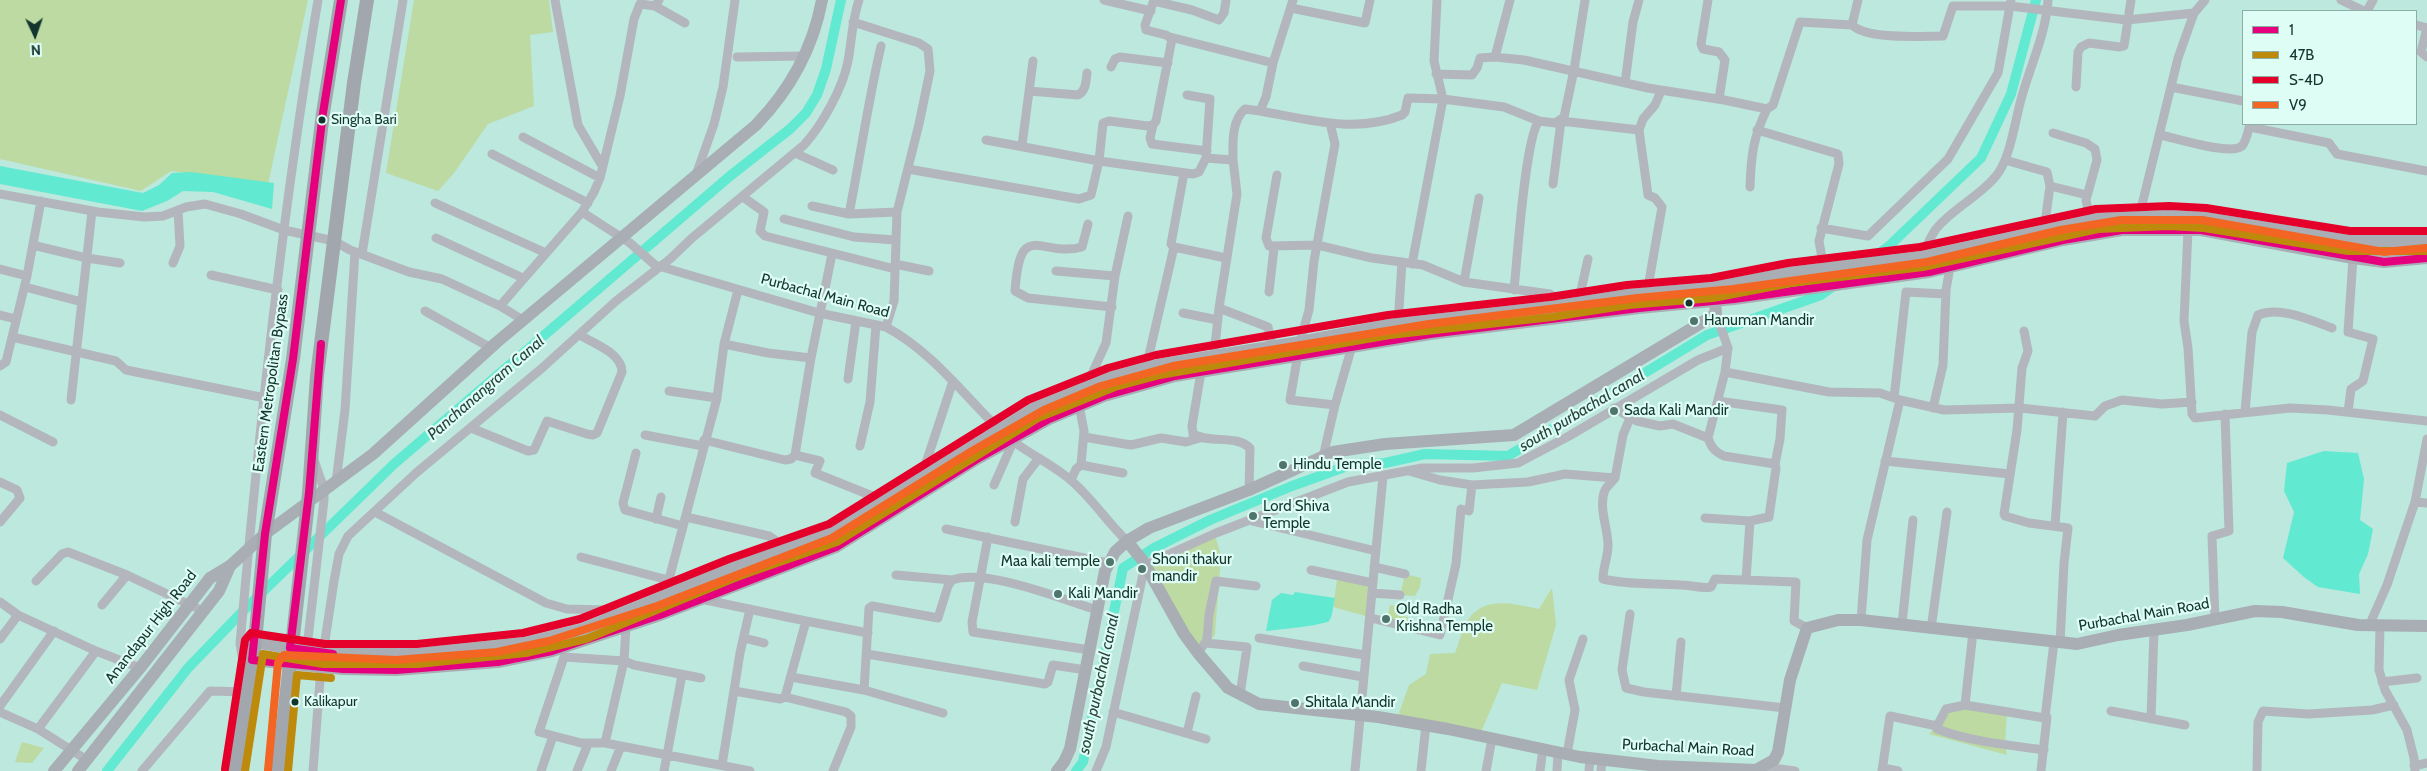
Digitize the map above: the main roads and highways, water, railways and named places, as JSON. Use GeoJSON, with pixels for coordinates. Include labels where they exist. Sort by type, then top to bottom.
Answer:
{"type":"FeatureCollection","features":[{"type":"Feature","properties":{"kind":"main road","name":"Eastern Metropolitan Bypass"},"geometry":{"type":"LineString","coordinates":[[235,771],[252,660],[248,643],[257,626],[265,540],[294,360],[323,113],[340,0]]}},
{"type":"Feature","properties":{"kind":"main road"},"geometry":{"type":"LineString","coordinates":[[278,771],[288,664],[299,585],[312,453],[317,376],[367,0]]}},
{"type":"Feature","properties":{"kind":"main road"},"geometry":{"type":"LineString","coordinates":[[230,566],[249,550],[265,540],[307,503],[324,494],[387,442],[491,348],[627,240],[696,176],[749,132],[771,110],[794,76],[815,34],[822,0]]}},
{"type":"Feature","properties":{"kind":"main road"},"geometry":{"type":"LineString","coordinates":[[248,643],[324,654],[418,654],[506,646],[560,636],[664,598],[733,568],[833,533],[999,429],[1048,402],[1086,387],[1146,368],[1214,355],[1398,324],[1564,306],[1647,293],[1712,288],[1789,273],[1922,257],[2090,220],[2169,216],[2227,220],[2358,242],[2427,242]]}},
{"type":"Feature","properties":{"kind":"main road"},"geometry":{"type":"LineString","coordinates":[[252,660],[305,666],[396,670],[498,662],[552,651],[626,627],[836,547],[1012,441],[1085,403],[1142,384],[1200,372],[1430,334],[1610,312],[1716,310],[1804,288],[1950,267],[2093,233],[2129,230],[2188,230],[2254,238],[2352,258],[2384,262],[2427,258]]}},
{"type":"Feature","properties":{"kind":"main road"},"geometry":{"type":"LineString","coordinates":[[1057,771],[1070,749],[1108,563],[1126,540],[1154,526],[1249,490],[1333,452],[1386,444],[1514,435],[1716,310]]}},
{"type":"Feature","properties":{"kind":"main road","name":"Purbachal Main Road"},"geometry":{"type":"LineString","coordinates":[[1126,540],[1144,563],[1184,634],[1198,653],[1228,688],[1259,704],[1360,715],[1426,725],[1543,748],[1598,763],[1756,770],[1765,767],[1774,760],[1778,752],[1793,671],[1807,628],[1838,620],[1861,620],[2084,644],[2118,635],[2252,611],[2274,611],[2375,625],[2427,626]]}},
{"type":"Feature","properties":{"kind":"main road","name":"Anandapur High Road"},"geometry":{"type":"LineString","coordinates":[[54,771],[140,668],[210,578],[230,566]]}},
{"type":"Feature","properties":{"kind":"main road","name":"Anandapur High Road"},"geometry":{"type":"LineString","coordinates":[[78,771],[218,591],[230,566]]}},
{"type":"Feature","properties":{"kind":"waterway","name":"Panchanangram Canal"},"geometry":{"type":"LineString","coordinates":[[107,771],[188,668],[244,610],[394,464],[730,176],[790,129],[806,113],[817,95],[826,69],[841,0]]}},
{"type":"Feature","properties":{"kind":"waterway","name":"south purbachal canal"},"geometry":{"type":"LineString","coordinates":[[1076,771],[1083,762],[1123,568],[1154,548],[1210,520],[1292,486],[1353,464],[1385,463],[1425,454],[1508,456],[1707,335],[1821,295],[1889,246],[1981,158],[2011,94],[2036,0]]}},
{"type":"Feature","properties":{"kind":"place","name":"Singha Bari"},"geometry":{"type":"Point","coordinates":[322,120]}},
{"type":"Feature","properties":{"kind":"place","name":"Hanuman Mandir"},"geometry":{"type":"Point","coordinates":[1694,321]}},
{"type":"Feature","properties":{"kind":"place","name":"Sada Kali Mandir"},"geometry":{"type":"Point","coordinates":[1614,411]}},
{"type":"Feature","properties":{"kind":"place","name":"Hindu Temple"},"geometry":{"type":"Point","coordinates":[1283,465]}},
{"type":"Feature","properties":{"kind":"place","name":"Lord Shiva Temple"},"geometry":{"type":"Point","coordinates":[1253,516]}},
{"type":"Feature","properties":{"kind":"place","name":"Maa kali temple"},"geometry":{"type":"Point","coordinates":[1110,562]}},
{"type":"Feature","properties":{"kind":"place","name":"Shoni thakur mandir"},"geometry":{"type":"Point","coordinates":[1142,569]}},
{"type":"Feature","properties":{"kind":"place","name":"Kali Mandir"},"geometry":{"type":"Point","coordinates":[1058,594]}},
{"type":"Feature","properties":{"kind":"place","name":"Old Radha Krishna Temple"},"geometry":{"type":"Point","coordinates":[1386,619]}},
{"type":"Feature","properties":{"kind":"place","name":"Kalikapur"},"geometry":{"type":"Point","coordinates":[295,702]}},
{"type":"Feature","properties":{"kind":"place","name":"Shitala Mandir"},"geometry":{"type":"Point","coordinates":[1295,703]}}]}
